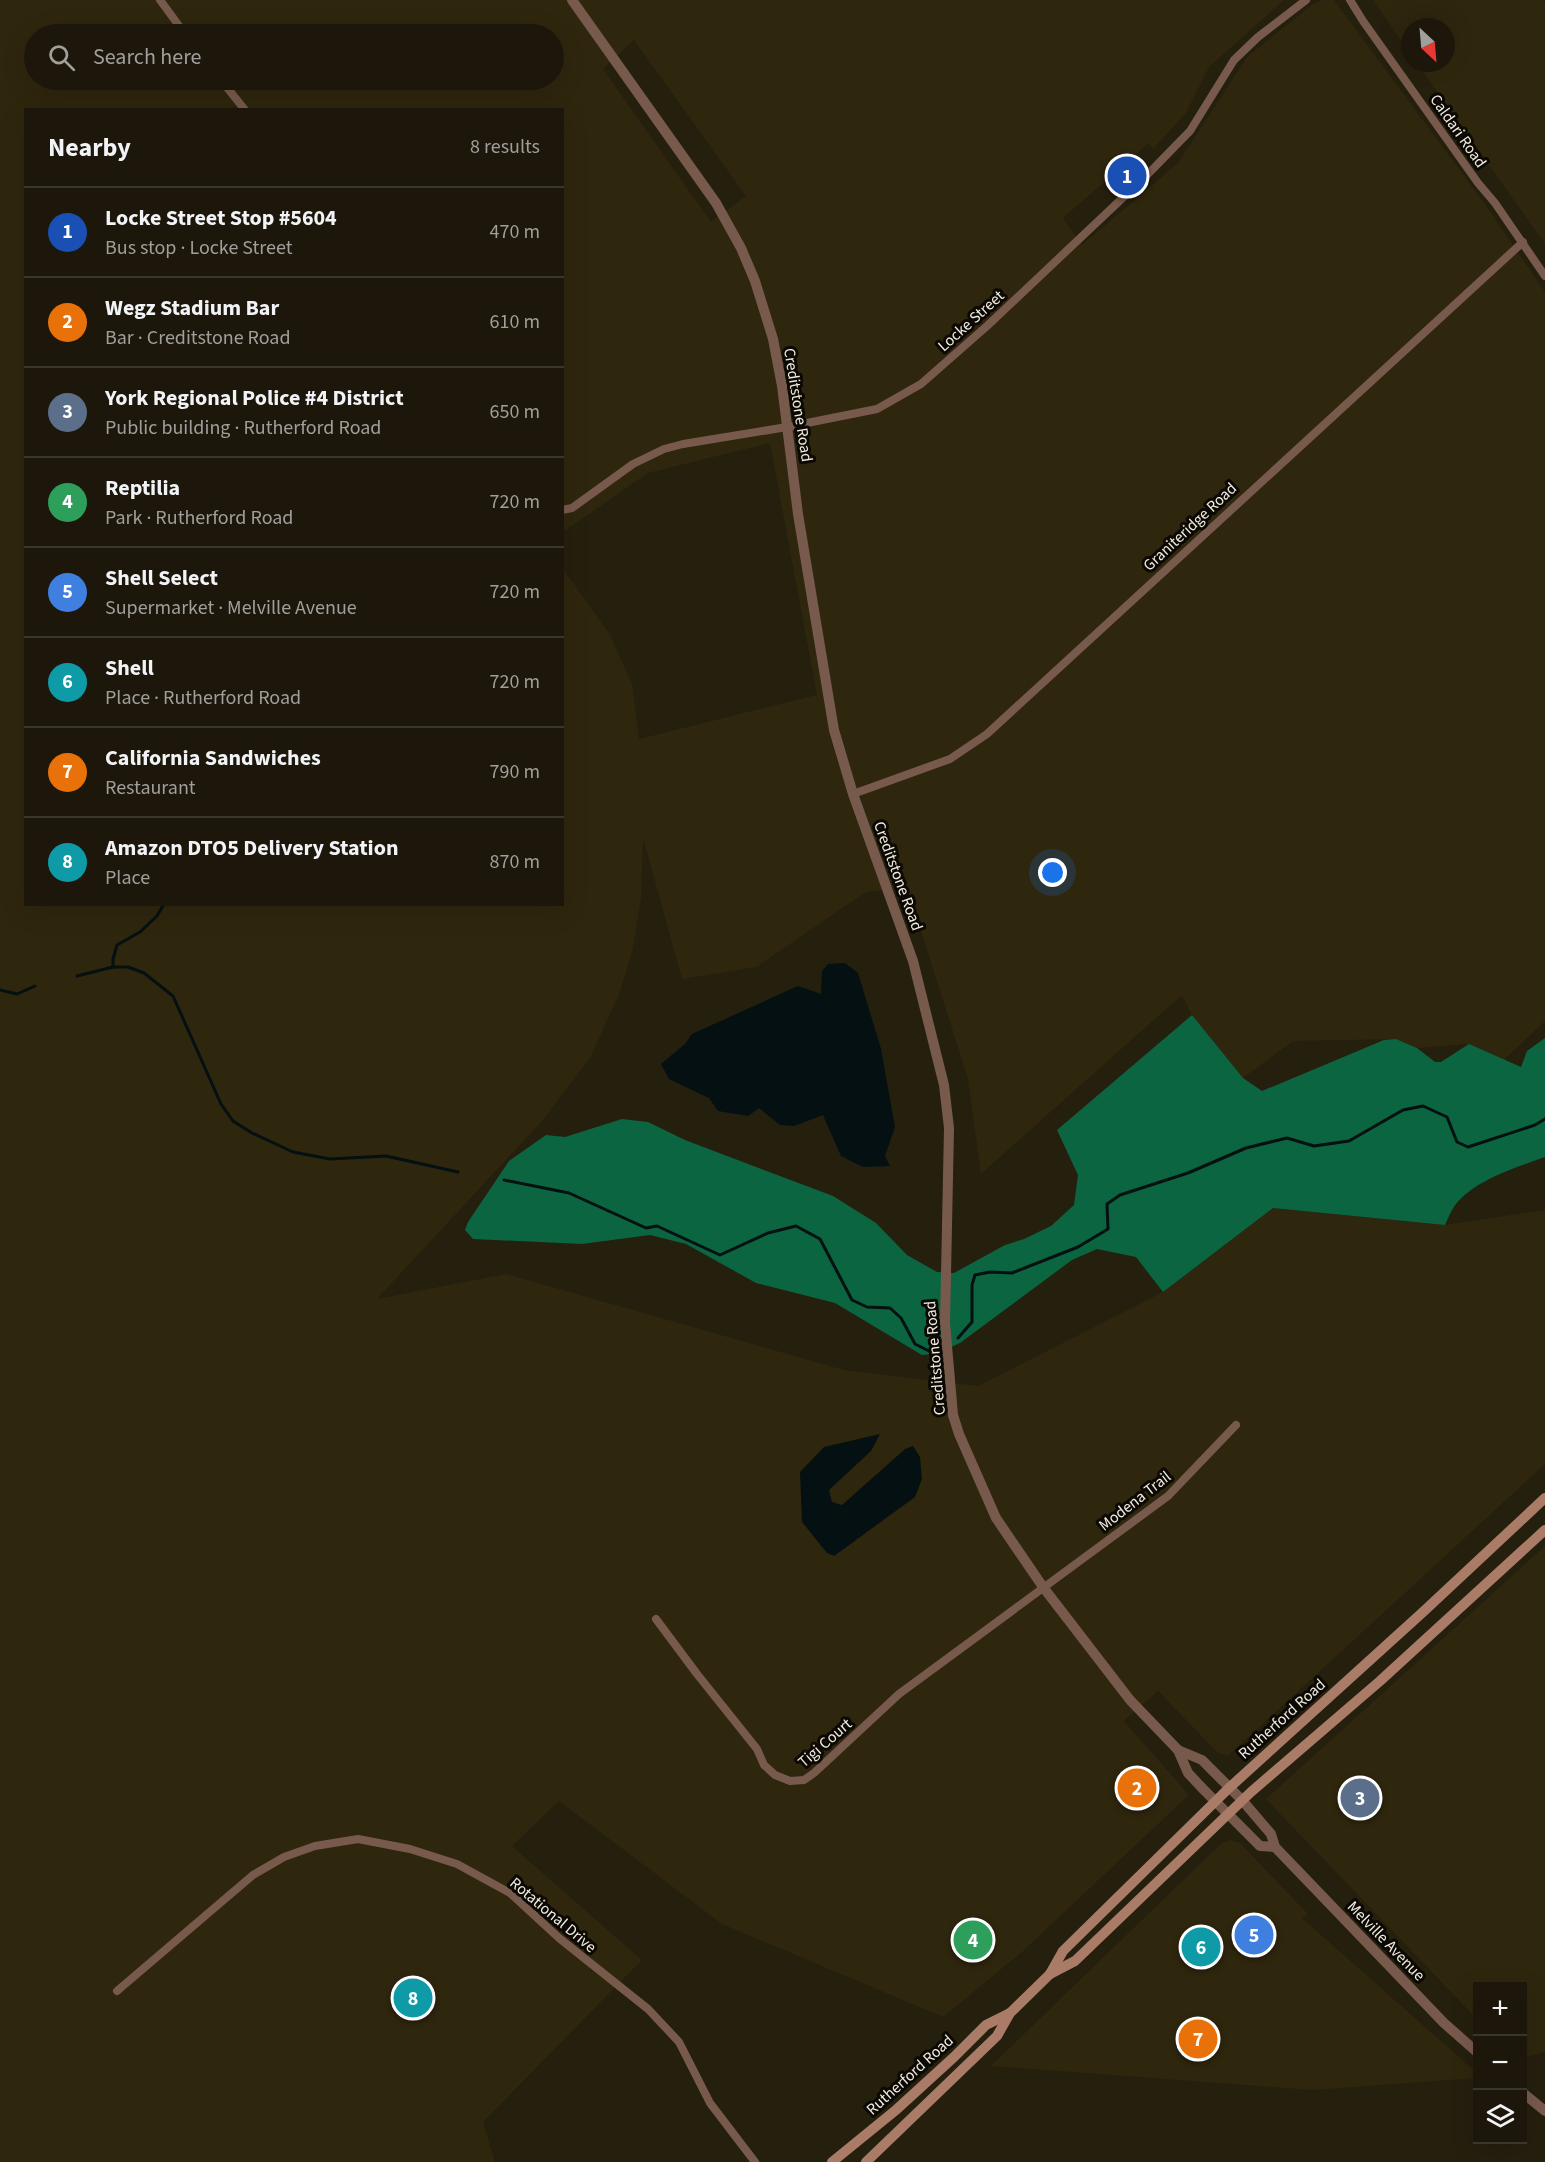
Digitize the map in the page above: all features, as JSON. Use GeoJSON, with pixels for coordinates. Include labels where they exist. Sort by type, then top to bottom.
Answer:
{"type":"FeatureCollection","features":[{"type":"Feature","properties":{"kind":"main road","name":"Rutherford Road"},"geometry":{"type":"LineString","coordinates":[[866,2162],[997,2036],[1010,2013],[1050,1974],[1063,1952],[1229,1788],[1545,1498]]}},
{"type":"Feature","properties":{"kind":"main road","name":"Rutherford Road"},"geometry":{"type":"LineString","coordinates":[[1050,1974],[1075,1961],[1242,1800],[1380,1681],[1545,1530]]}},
{"type":"Feature","properties":{"kind":"main road","name":"Rutherford Road"},"geometry":{"type":"LineString","coordinates":[[832,2162],[897,2109],[986,2025],[1010,2013]]}},
{"type":"Feature","properties":{"kind":"street"},"geometry":{"type":"LineString","coordinates":[[160,0],[178,24]]}},
{"type":"Feature","properties":{"kind":"street","name":"Creditstone Road"},"geometry":{"type":"LineString","coordinates":[[572,0],[716,203],[741,248],[755,281],[773,339],[782,386],[798,514],[834,730],[853,794],[913,961],[944,1085],[949,1128],[945,1323],[953,1415],[959,1434],[996,1518],[1043,1587],[1130,1700],[1178,1750],[1188,1773],[1228,1813]]}},
{"type":"Feature","properties":{"kind":"street","name":"Locke Street"},"geometry":{"type":"LineString","coordinates":[[564,510],[572,508],[633,464],[664,449],[877,409],[921,384],[987,326],[1144,177],[1190,131],[1234,60],[1258,36],[1306,0]]}},
{"type":"Feature","properties":{"kind":"street","name":"Caldari Road"},"geometry":{"type":"LineString","coordinates":[[1350,0],[1545,276]]}},
{"type":"Feature","properties":{"kind":"street"},"geometry":{"type":"LineString","coordinates":[[229,90],[243,108]]}},
{"type":"Feature","properties":{"kind":"street","name":"Graniteridge Road"},"geometry":{"type":"LineString","coordinates":[[853,794],[950,759],[987,734],[1307,438],[1523,243]]}},
{"type":"Feature","properties":{"kind":"street","name":"Modena Trail"},"geometry":{"type":"LineString","coordinates":[[1043,1587],[1168,1496],[1236,1425]]}},
{"type":"Feature","properties":{"kind":"street","name":"Tigi Court"},"geometry":{"type":"LineString","coordinates":[[656,1619],[757,1749],[764,1765],[775,1775],[790,1781],[804,1780],[899,1694],[1043,1587]]}},
{"type":"Feature","properties":{"kind":"street","name":"Creditstone Road"},"geometry":{"type":"LineString","coordinates":[[1178,1750],[1202,1760],[1242,1800]]}},
{"type":"Feature","properties":{"kind":"street","name":"Melville Avenue"},"geometry":{"type":"LineString","coordinates":[[1242,1800],[1271,1834],[1275,1848],[1444,2023],[1473,2048]]}},
{"type":"Feature","properties":{"kind":"street","name":"Melville Avenue"},"geometry":{"type":"LineString","coordinates":[[1228,1813],[1260,1846],[1275,1848]]}},
{"type":"Feature","properties":{"kind":"street","name":"Rotational Drive"},"geometry":{"type":"LineString","coordinates":[[117,1991],[253,1875],[284,1857],[315,1846],[358,1839],[410,1849],[457,1864],[510,1893],[559,1938],[648,2009],[679,2043],[710,2103],[755,2162]]}},
{"type":"Feature","properties":{"kind":"street"},"geometry":{"type":"LineString","coordinates":[[1527,2096],[1545,2111]]}},
{"type":"Feature","properties":{"kind":"shaded area"},"geometry":{"type":"Polygon","coordinates":[[[0,0],[1284,0],[1209,67],[1186,113],[1153,149],[1149,143],[1063,218],[1082,245],[1178,163],[1247,57],[1312,5],[1322,0],[1334,0],[1484,203],[1545,292],[1545,1021],[1504,1060],[1468,1044],[1417,1048],[1396,1039],[1293,1041],[1243,1078],[1192,1015],[1182,995],[981,1174],[968,1079],[907,887],[866,892],[756,967],[682,979],[643,838],[641,898],[632,952],[620,992],[590,1058],[542,1121],[377,1299],[506,1274],[844,1370],[978,1386],[1163,1292],[1273,1208],[1445,1225],[1545,1210],[1545,1464],[1229,1755],[1219,1754],[1158,1691],[1124,1721],[1189,1795],[1023,1951],[943,2017],[722,1924],[559,1801],[512,1846],[642,1960],[483,2122],[495,2162],[0,2162],[0,0]],[[634,40],[603,69],[711,222],[746,196],[634,40]]]}},
{"type":"Feature","properties":{"kind":"shaded area"},"geometry":{"type":"Polygon","coordinates":[[[1373,0],[1543,0],[1545,3],[1545,244],[1423,72],[1455,72],[1455,18],[1401,18],[1401,40],[1373,0]]]}},
{"type":"Feature","properties":{"kind":"shaded area"},"geometry":{"type":"Polygon","coordinates":[[[845,963],[858,973],[881,1049],[895,1127],[885,1156],[890,1166],[863,1167],[841,1156],[823,1115],[794,1126],[780,1125],[759,1108],[748,1116],[718,1111],[709,1098],[669,1079],[661,1064],[685,1044],[692,1034],[798,986],[821,994],[822,971],[828,964],[845,963]]]}},
{"type":"Feature","properties":{"kind":"shaded area"},"geometry":{"type":"Polygon","coordinates":[[[880,1434],[871,1451],[829,1490],[832,1502],[842,1505],[905,1449],[913,1446],[920,1457],[922,1479],[915,1497],[834,1556],[827,1553],[802,1522],[800,1472],[824,1447],[880,1434]]]}},
{"type":"Feature","properties":{"kind":"shaded area"},"geometry":{"type":"Polygon","coordinates":[[[1545,1546],[1545,2052],[1527,2057],[1527,1982],[1473,1982],[1473,2015],[1266,1799],[1545,1546]]]}},
{"type":"Feature","properties":{"kind":"shaded area"},"geometry":{"type":"Polygon","coordinates":[[[1230,1840],[1240,1843],[1308,1914],[1302,1918],[1473,2069],[1473,2078],[1312,2090],[991,2066],[1222,1843],[1230,1840]]]}},
{"type":"Feature","properties":{"kind":"green space"},"geometry":{"type":"Polygon","coordinates":[[[1192,1015],[1243,1078],[1262,1091],[1384,1040],[1396,1039],[1417,1048],[1435,1062],[1441,1062],[1469,1044],[1521,1067],[1527,1051],[1545,1038],[1545,1157],[1497,1175],[1474,1188],[1456,1204],[1445,1225],[1273,1208],[1163,1292],[1136,1257],[1097,1249],[1072,1260],[960,1343],[935,1354],[922,1355],[835,1303],[756,1283],[686,1244],[650,1235],[582,1244],[473,1239],[465,1230],[509,1161],[546,1135],[565,1137],[622,1119],[648,1122],[685,1140],[833,1196],[876,1223],[907,1255],[937,1272],[954,1273],[1005,1245],[1051,1226],[1074,1205],[1078,1175],[1057,1130],[1192,1015]]]}},
{"type":"Feature","properties":{"kind":"waterway"},"geometry":{"type":"LineString","coordinates":[[113,967],[117,945],[140,932],[157,916],[163,906]]}},
{"type":"Feature","properties":{"kind":"waterway"},"geometry":{"type":"LineString","coordinates":[[77,976],[113,967],[128,967],[144,973],[173,996],[221,1104],[233,1121],[252,1133],[293,1152],[330,1159],[386,1156],[458,1172]]}},
{"type":"Feature","properties":{"kind":"waterway"},"geometry":{"type":"LineString","coordinates":[[0,990],[17,994],[35,986]]}},
{"type":"Feature","properties":{"kind":"waterway"},"geometry":{"type":"LineString","coordinates":[[958,1338],[972,1322],[972,1285],[975,1275],[990,1272],[1012,1273],[1078,1247],[1108,1229],[1107,1204],[1120,1195],[1188,1173],[1246,1148],[1287,1138],[1314,1146],[1349,1141],[1403,1110],[1423,1106],[1447,1117],[1457,1142],[1468,1147],[1535,1125],[1545,1119]]}},
{"type":"Feature","properties":{"kind":"waterway"},"geometry":{"type":"LineString","coordinates":[[504,1180],[569,1193],[646,1228],[657,1226],[720,1255],[768,1233],[796,1226],[820,1239],[852,1300],[867,1307],[890,1308],[901,1318],[915,1344],[929,1351]]}},
{"type":"Feature","properties":{"kind":"place","name":"Locke Street Stop #5604"},"geometry":{"type":"Point","coordinates":[1127,176]}},
{"type":"Feature","properties":{"kind":"place","name":"Wegz Stadium Bar"},"geometry":{"type":"Point","coordinates":[1137,1788]}},
{"type":"Feature","properties":{"kind":"place","name":"York Regional Police #4 District"},"geometry":{"type":"Point","coordinates":[1360,1798]}},
{"type":"Feature","properties":{"kind":"place","name":"Shell Select"},"geometry":{"type":"Point","coordinates":[1254,1935]}},
{"type":"Feature","properties":{"kind":"place","name":"Reptilia"},"geometry":{"type":"Point","coordinates":[973,1940]}},
{"type":"Feature","properties":{"kind":"place","name":"Shell"},"geometry":{"type":"Point","coordinates":[1201,1947]}},
{"type":"Feature","properties":{"kind":"place","name":"Amazon DTO5 Delivery Station"},"geometry":{"type":"Point","coordinates":[413,1998]}},
{"type":"Feature","properties":{"kind":"place","name":"California Sandwiches"},"geometry":{"type":"Point","coordinates":[1198,2039]}}]}
